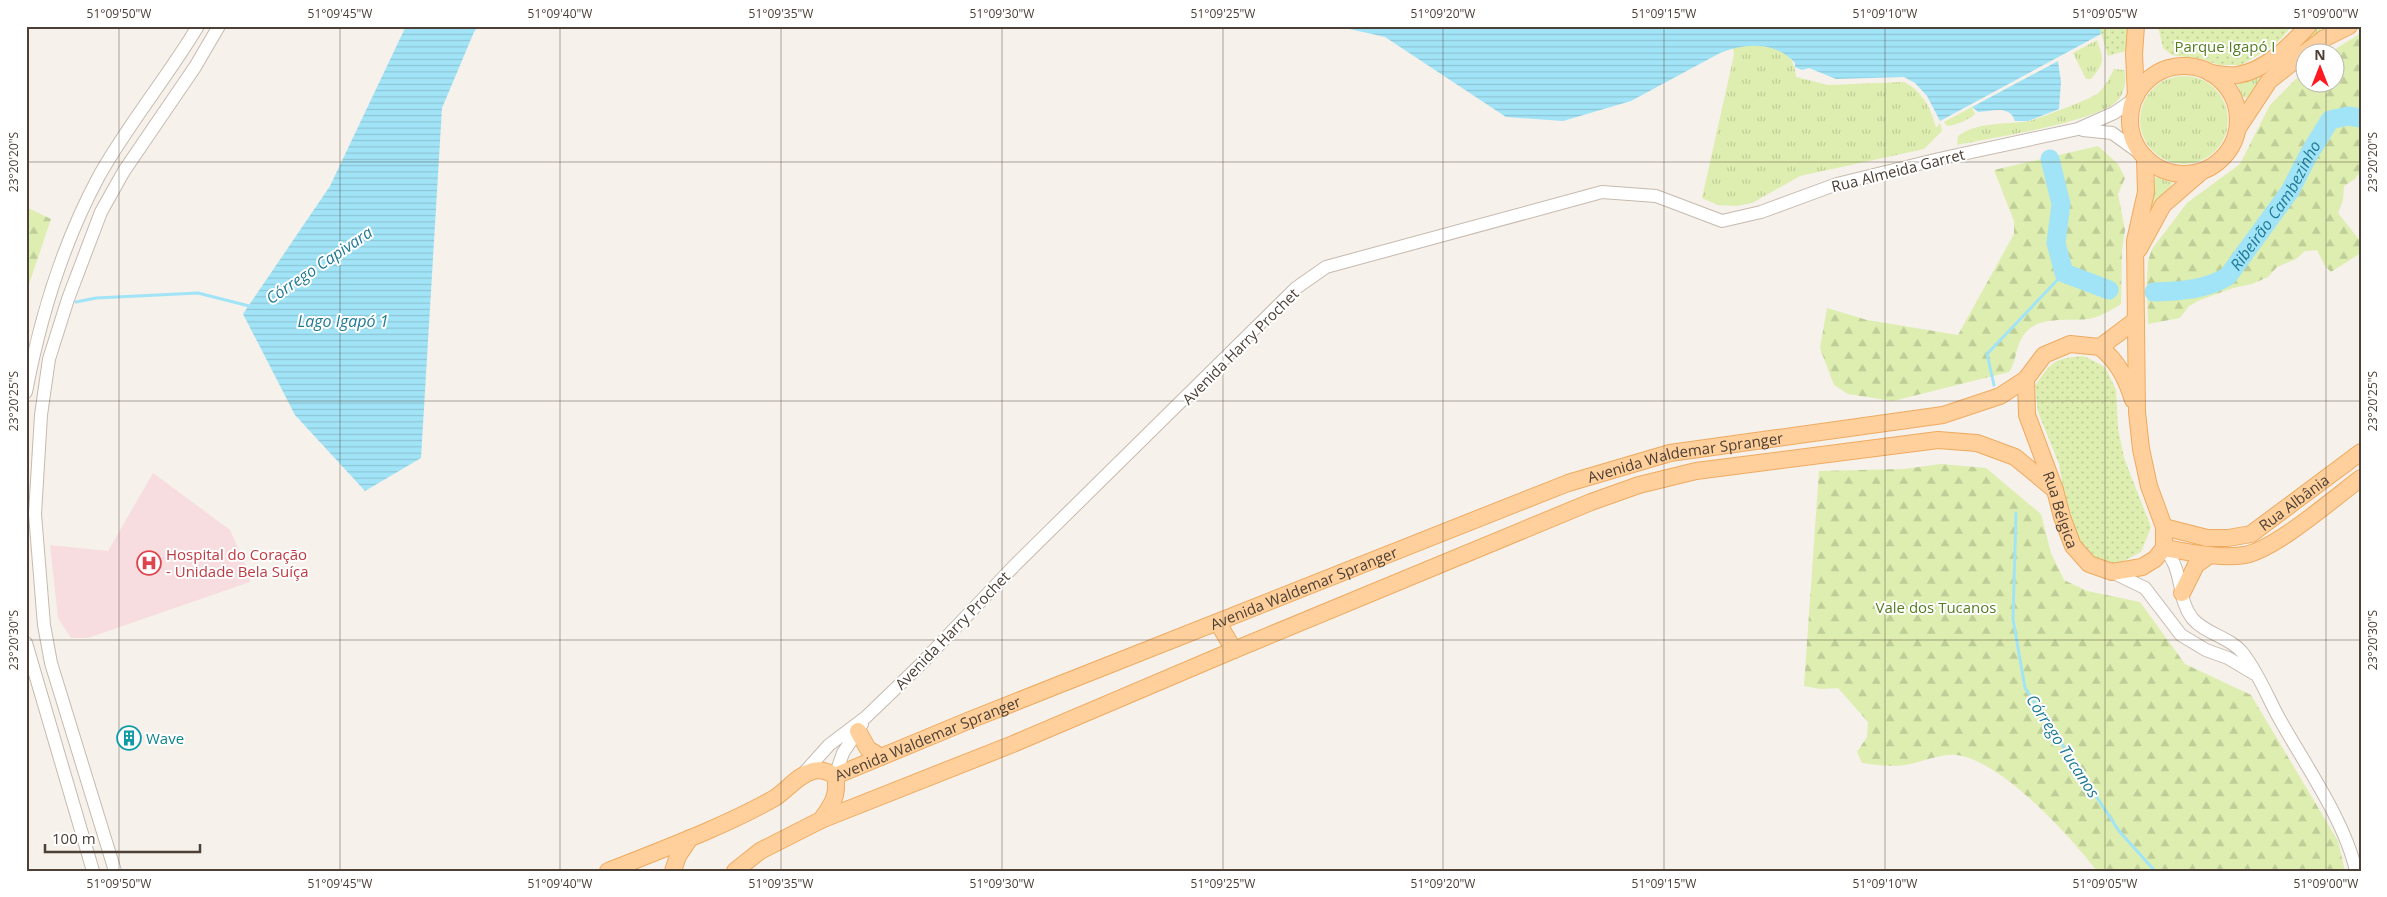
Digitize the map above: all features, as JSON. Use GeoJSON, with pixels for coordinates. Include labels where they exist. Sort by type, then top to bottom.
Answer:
{"type":"FeatureCollection","features":[{"type":"Feature","properties":{"kind":"main road"},"geometry":{"type":"LineString","coordinates":[[2136,26],[2134,54],[2136,97],[2131,113],[2132,131],[2145,156],[2158,167],[2176,173],[2203,171]]}},
{"type":"Feature","properties":{"kind":"main road"},"geometry":{"type":"LineString","coordinates":[[2284,49],[2300,26]]}},
{"type":"Feature","properties":{"kind":"main road"},"geometry":{"type":"LineString","coordinates":[[2136,97],[2154,76],[2171,68],[2190,67],[2230,76],[2245,74],[2258,68],[2284,49],[2308,26]]}},
{"type":"Feature","properties":{"kind":"main road"},"geometry":{"type":"LineString","coordinates":[[2317,42],[2327,33],[2348,26]]}},
{"type":"Feature","properties":{"kind":"main road"},"geometry":{"type":"LineString","coordinates":[[2238,128],[2269,81],[2294,62]]}},
{"type":"Feature","properties":{"kind":"main road"},"geometry":{"type":"LineString","coordinates":[[2136,256],[2163,204],[2185,184],[2220,161],[2236,138],[2238,128],[2237,109],[2230,92],[2224,84],[2209,72]]}},
{"type":"Feature","properties":{"kind":"main road"},"geometry":{"type":"LineString","coordinates":[[2112,572],[2142,567],[2155,559],[2164,548],[2164,527],[2149,486],[2141,449],[2137,412],[2136,230],[2146,192],[2145,156]]}},
{"type":"Feature","properties":{"kind":"main road"},"geometry":{"type":"LineString","coordinates":[[2100,347],[2136,320]]}},
{"type":"Feature","properties":{"kind":"main road"},"geometry":{"type":"LineString","coordinates":[[2026,379],[2044,355],[2070,344],[2100,347],[2113,358],[2127,380],[2137,412]]}},
{"type":"Feature","properties":{"kind":"main road","name":"Rua Bélgica"},"geometry":{"type":"LineString","coordinates":[[2026,379],[2027,415],[2055,490],[2062,517],[2073,546],[2089,564],[2112,572]]}},
{"type":"Feature","properties":{"kind":"main road","name":"Avenida Waldemar Spranger"},"geometry":{"type":"LineString","coordinates":[[608,871],[690,838],[774,798],[799,778],[814,770],[830,772],[834,776],[1568,483],[1670,453],[1943,416],[2000,396],[2026,379]]}},
{"type":"Feature","properties":{"kind":"main road","name":"Avenida Waldemar Spranger"},"geometry":{"type":"LineString","coordinates":[[735,871],[760,851],[821,820],[1013,744],[1591,502],[1639,485],[1696,471],[1938,440],[1977,443],[2016,457],[2055,490]]}},
{"type":"Feature","properties":{"kind":"main road","name":"Rua Albânia"},"geometry":{"type":"LineString","coordinates":[[2164,527],[2207,538],[2228,538],[2251,534],[2361,452]]}},
{"type":"Feature","properties":{"kind":"main road","name":"Rua Albânia"},"geometry":{"type":"LineString","coordinates":[[2164,548],[2210,555],[2245,554],[2270,545],[2361,478]]}},
{"type":"Feature","properties":{"kind":"main road"},"geometry":{"type":"LineString","coordinates":[[2182,592],[2196,565],[2210,555]]}},
{"type":"Feature","properties":{"kind":"main road"},"geometry":{"type":"LineString","coordinates":[[1218,623],[1234,650]]}},
{"type":"Feature","properties":{"kind":"main road"},"geometry":{"type":"LineString","coordinates":[[862,724],[868,749],[881,757]]}},
{"type":"Feature","properties":{"kind":"main road"},"geometry":{"type":"LineString","coordinates":[[821,820],[832,805],[836,794],[834,776]]}},
{"type":"Feature","properties":{"kind":"main road"},"geometry":{"type":"LineString","coordinates":[[673,871],[678,856],[690,838]]}},
{"type":"Feature","properties":{"kind":"street"},"geometry":{"type":"LineString","coordinates":[[26,392],[34,350],[48,300],[63,257],[85,205],[104,168],[180,57],[198,26]]}},
{"type":"Feature","properties":{"kind":"street"},"geometry":{"type":"LineString","coordinates":[[115,871],[51,663],[44,625],[35,514],[41,415],[49,359],[68,299],[101,212],[124,171],[195,67],[219,26]]}},
{"type":"Feature","properties":{"kind":"street","name":"Rua Almeida Garret"},"geometry":{"type":"LineString","coordinates":[[2078,130],[2114,114],[2136,97]]}},
{"type":"Feature","properties":{"kind":"street","name":"Rua Almeida Garret"},"geometry":{"type":"LineString","coordinates":[[1722,220],[1761,212],[1855,180],[1939,159],[2078,130],[2112,133],[2145,156]]}},
{"type":"Feature","properties":{"kind":"street","name":"Avenida Harry Prochet"},"geometry":{"type":"LineString","coordinates":[[834,776],[843,753],[862,724],[1036,545],[1190,395],[1296,288],[1326,267],[1602,192],[1656,196],[1722,220]]}},
{"type":"Feature","properties":{"kind":"street"},"geometry":{"type":"LineString","coordinates":[[2164,548],[2178,569],[2182,592],[2191,617],[2201,627],[2232,642],[2242,652],[2258,676],[2272,705],[2346,838],[2357,866]]}},
{"type":"Feature","properties":{"kind":"street","name":"Rua Bélgica"},"geometry":{"type":"LineString","coordinates":[[2112,572],[2145,588],[2181,635],[2206,650],[2228,658],[2258,676]]}},
{"type":"Feature","properties":{"kind":"street"},"geometry":{"type":"LineString","coordinates":[[26,643],[94,871]]}},
{"type":"Feature","properties":{"kind":"street","name":"Avenida Harry Prochet"},"geometry":{"type":"LineString","coordinates":[[799,778],[829,745],[862,724]]}},
{"type":"Feature","properties":{"kind":"street"},"geometry":{"type":"LineString","coordinates":[[2346,838],[2361,844]]}},
{"type":"Feature","properties":{"kind":"shaded area","name":"Hospital do Coração - Unidade Bela Suíça"},"geometry":{"type":"Polygon","coordinates":[[[153,473],[230,530],[250,575],[250,582],[88,638],[71,638],[58,618],[50,545],[108,551],[153,473]]]}},
{"type":"Feature","properties":{"kind":"green space","name":"Parque Igapó I"},"geometry":{"type":"Polygon","coordinates":[[[2099,26],[2132,26],[2129,50],[2108,56],[2099,26]]]}},
{"type":"Feature","properties":{"kind":"green space","name":"Parque Igapó I"},"geometry":{"type":"Polygon","coordinates":[[[2158,26],[2292,26],[2281,39],[2264,52],[2241,65],[2219,65],[2202,59],[2172,55],[2163,48],[2158,26]]]}},
{"type":"Feature","properties":{"kind":"green space"},"geometry":{"type":"Polygon","coordinates":[[[2314,26],[2326,26],[2307,42],[2296,42],[2314,26]]]}},
{"type":"Feature","properties":{"kind":"green space"},"geometry":{"type":"Polygon","coordinates":[[[2361,33],[2361,171],[2355,179],[2344,186],[2343,200],[2338,213],[2361,242],[2361,253],[2331,272],[2325,266],[2317,250],[2305,251],[2296,259],[2277,267],[2268,277],[2252,284],[2233,288],[2200,300],[2189,306],[2180,318],[2148,324],[2148,261],[2152,249],[2187,203],[2240,164],[2270,105],[2294,81],[2294,92],[2344,92],[2344,44],[2361,33]]]}},
{"type":"Feature","properties":{"kind":"green space"},"geometry":{"type":"Polygon","coordinates":[[[2097,40],[2102,61],[2099,69],[2091,79],[2086,79],[2073,53],[2097,40]]]}},
{"type":"Feature","properties":{"kind":"green space"},"geometry":{"type":"Polygon","coordinates":[[[2294,44],[2294,53],[2260,82],[2247,98],[2243,97],[2237,84],[2256,78],[2294,44]]]}},
{"type":"Feature","properties":{"kind":"green space"},"geometry":{"type":"Polygon","coordinates":[[[1755,45],[1783,52],[1792,61],[1796,77],[1828,85],[1904,82],[1911,86],[1925,101],[1932,114],[1936,128],[1940,123],[1942,131],[1924,149],[1800,176],[1752,203],[1736,206],[1718,205],[1702,198],[1734,55],[1733,48],[1755,45]]]}},
{"type":"Feature","properties":{"kind":"green space"},"geometry":{"type":"Polygon","coordinates":[[[2114,69],[2124,70],[2125,84],[2119,99],[2108,107],[2068,122],[1957,145],[1958,136],[1974,128],[1992,124],[2029,121],[2092,97],[2107,83],[2114,69]]]}},
{"type":"Feature","properties":{"kind":"green space"},"geometry":{"type":"Polygon","coordinates":[[[2184,76],[2201,79],[2215,89],[2225,103],[2228,120],[2225,137],[2215,151],[2201,161],[2184,164],[2167,161],[2153,151],[2143,137],[2140,120],[2143,103],[2153,89],[2167,79],[2184,76]]]}},
{"type":"Feature","properties":{"kind":"green space"},"geometry":{"type":"Polygon","coordinates":[[[1972,107],[1975,114],[1966,120],[1947,126],[1944,122],[1972,107]]]}},
{"type":"Feature","properties":{"kind":"green space"},"geometry":{"type":"Polygon","coordinates":[[[2098,146],[2118,164],[2125,178],[2118,194],[2125,230],[2122,250],[2121,304],[2093,318],[2055,320],[2037,324],[2029,329],[2020,340],[2009,372],[1893,401],[1848,394],[1834,385],[1820,348],[1827,308],[1867,320],[1958,335],[2014,234],[2014,221],[1994,170],[2098,146]]]}},
{"type":"Feature","properties":{"kind":"green space"},"geometry":{"type":"Polygon","coordinates":[[[2156,177],[2173,183],[2152,207],[2149,206],[2156,177]]]}},
{"type":"Feature","properties":{"kind":"green space"},"geometry":{"type":"Polygon","coordinates":[[[26,207],[51,219],[26,293],[26,207]]]}},
{"type":"Feature","properties":{"kind":"green space"},"geometry":{"type":"Polygon","coordinates":[[[2084,356],[2105,367],[2116,390],[2118,428],[2124,458],[2151,527],[2141,552],[2116,565],[2087,558],[2075,534],[2066,506],[2059,464],[2038,412],[2035,386],[2045,371],[2060,360],[2084,356]]]}},
{"type":"Feature","properties":{"kind":"green space","name":"Vale dos Tucanos"},"geometry":{"type":"Polygon","coordinates":[[[1941,464],[1986,468],[2041,514],[2051,553],[2064,580],[2087,591],[2140,602],[2185,664],[2251,695],[2338,841],[2345,871],[2097,871],[2053,820],[2034,802],[2014,785],[1975,760],[1951,755],[1899,766],[1862,763],[1857,752],[1867,737],[1868,722],[1838,688],[1821,689],[1804,686],[1819,471],[1904,469],[1941,464]]]}},
{"type":"Feature","properties":{"kind":"water","name":"Lago Igapó 1"},"geometry":{"type":"Polygon","coordinates":[[[406,26],[478,26],[442,108],[421,458],[365,491],[295,415],[243,314],[330,186],[406,26]]]}},
{"type":"Feature","properties":{"kind":"water"},"geometry":{"type":"Polygon","coordinates":[[[1336,26],[2100,26],[2101,34],[1940,121],[1927,96],[1915,83],[1904,77],[1836,79],[1809,68],[1802,70],[1795,67],[1795,63],[1778,51],[1759,46],[1749,46],[1720,53],[1631,101],[1563,121],[1506,117],[1385,37],[1336,26]]]}},
{"type":"Feature","properties":{"kind":"water"},"geometry":{"type":"Polygon","coordinates":[[[2058,61],[2061,82],[2059,109],[2028,121],[2015,121],[2009,112],[1994,110],[1978,112],[1972,107],[2058,61]]]}},
{"type":"Feature","properties":{"kind":"waterway","name":"Ribeirão Cambezinho"},"geometry":{"type":"LineString","coordinates":[[2154,292],[2202,287],[2228,276],[2290,191],[2309,154],[2330,120],[2348,116],[2361,118]]}},
{"type":"Feature","properties":{"kind":"waterway","name":"Ribeirão Cambezinho"},"geometry":{"type":"LineString","coordinates":[[2050,159],[2061,204],[2056,243],[2064,273],[2109,290]]}},
{"type":"Feature","properties":{"kind":"waterway","name":"Córrego Tucanos"},"geometry":{"type":"LineString","coordinates":[[1994,385],[1987,354],[2064,273]]}},
{"type":"Feature","properties":{"kind":"waterway","name":"Córrego Capivara"},"geometry":{"type":"LineString","coordinates":[[76,302],[96,298],[198,293],[253,307]]}},
{"type":"Feature","properties":{"kind":"waterway","name":"Córrego Tucanos"},"geometry":{"type":"LineString","coordinates":[[2016,513],[2013,619],[2025,688],[2119,831],[2155,871]]}},
{"type":"Feature","properties":{"kind":"place","name":"Hospital do Coração - Unidade Bela Suíça"},"geometry":{"type":"Point","coordinates":[149,563]}},
{"type":"Feature","properties":{"kind":"place","name":"Wave"},"geometry":{"type":"Point","coordinates":[129,738]}}]}
